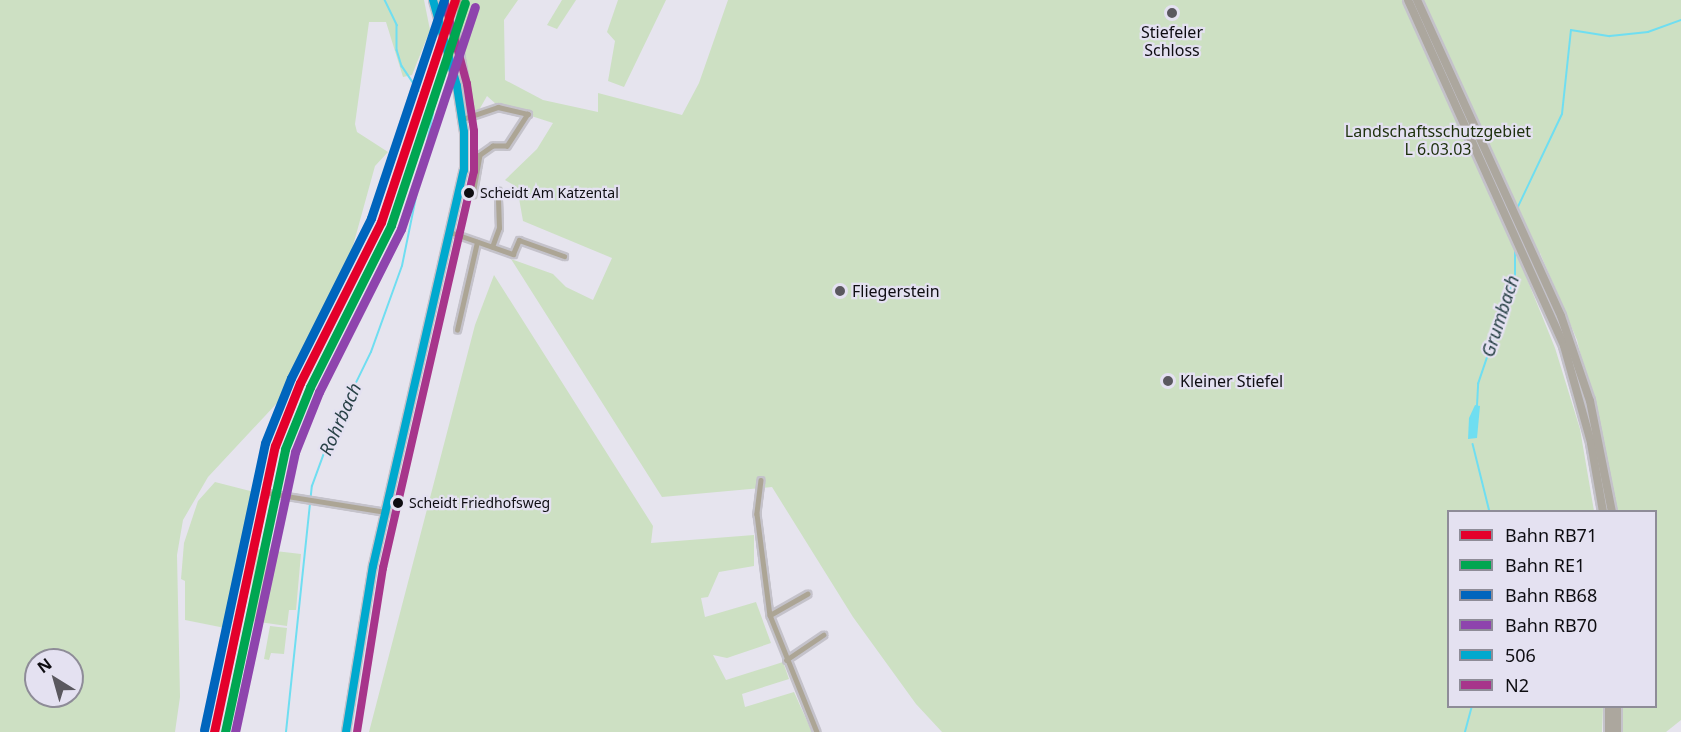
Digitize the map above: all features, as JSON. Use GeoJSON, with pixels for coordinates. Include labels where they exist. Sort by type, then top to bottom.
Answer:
{"type":"FeatureCollection","features":[{"type":"Feature","properties":{"kind":"highway"},"geometry":{"type":"LineString","coordinates":[[1408,0],[1568,344],[1600,440],[1612,510]]}},
{"type":"Feature","properties":{"kind":"highway"},"geometry":{"type":"LineString","coordinates":[[1417,0],[1478,148]]}},
{"type":"Feature","properties":{"kind":"highway"},"geometry":{"type":"LineString","coordinates":[[1568,344],[1591,443],[1603,510]]}},
{"type":"Feature","properties":{"kind":"highway"},"geometry":{"type":"LineString","coordinates":[[1609,708],[1609,732]]}},
{"type":"Feature","properties":{"kind":"highway"},"geometry":{"type":"LineString","coordinates":[[1617,708],[1617,732]]}},
{"type":"Feature","properties":{"kind":"main road"},"geometry":{"type":"LineString","coordinates":[[346,732],[361,629],[386,512],[453,233],[465,170],[463,119],[434,0]]}},
{"type":"Feature","properties":{"kind":"street"},"geometry":{"type":"LineString","coordinates":[[461,0],[457,32],[471,115]]}},
{"type":"Feature","properties":{"kind":"street"},"geometry":{"type":"LineString","coordinates":[[463,119],[498,107],[528,114],[507,146],[493,146],[480,155],[473,194]]}},
{"type":"Feature","properties":{"kind":"street"},"geometry":{"type":"LineString","coordinates":[[492,247],[499,228],[498,191]]}},
{"type":"Feature","properties":{"kind":"street"},"geometry":{"type":"LineString","coordinates":[[453,233],[513,254],[519,240],[564,256]]}},
{"type":"Feature","properties":{"kind":"street"},"geometry":{"type":"LineString","coordinates":[[457,330],[477,242]]}},
{"type":"Feature","properties":{"kind":"street"},"geometry":{"type":"LineString","coordinates":[[762,480],[757,514],[770,615],[786,660],[817,732]]}},
{"type":"Feature","properties":{"kind":"street"},"geometry":{"type":"LineString","coordinates":[[268,493],[386,512]]}},
{"type":"Feature","properties":{"kind":"street"},"geometry":{"type":"LineString","coordinates":[[770,615],[807,594]]}},
{"type":"Feature","properties":{"kind":"street"},"geometry":{"type":"LineString","coordinates":[[786,660],[823,635]]}},
{"type":"Feature","properties":{"kind":"green space"},"geometry":{"type":"Polygon","coordinates":[[[0,0],[424,0],[430,30],[412,75],[403,77],[386,22],[369,22],[355,124],[357,132],[388,152],[375,166],[351,253],[278,402],[208,477],[183,520],[177,555],[180,697],[175,732],[0,732],[0,0]]]}},
{"type":"Feature","properties":{"kind":"green space","name":"Landschaftsschutzgebiet L 6.03.03"},"geometry":{"type":"Polygon","coordinates":[[[438,0],[518,0],[504,20],[505,80],[543,100],[598,112],[598,93],[682,115],[699,83],[728,0],[1681,0],[1681,720],[1666,732],[1623,732],[1623,708],[1657,708],[1657,510],[1616,510],[1612,481],[1577,340],[1540,253],[1523,269],[1555,348],[1580,429],[1594,510],[1447,510],[1447,708],[1603,708],[1602,732],[942,732],[916,704],[853,617],[772,487],[662,497],[511,259],[553,274],[566,287],[593,300],[612,258],[523,221],[517,187],[505,180],[537,149],[553,123],[497,105],[487,96],[479,110],[467,115],[438,0]]]}},
{"type":"Feature","properties":{"kind":"green space"},"geometry":{"type":"Polygon","coordinates":[[[562,0],[576,0],[557,29],[547,25],[562,0]]]}},
{"type":"Feature","properties":{"kind":"green space"},"geometry":{"type":"Polygon","coordinates":[[[618,0],[666,0],[624,87],[608,81],[615,41],[607,32],[618,0]]]}},
{"type":"Feature","properties":{"kind":"green space"},"geometry":{"type":"Polygon","coordinates":[[[494,275],[653,526],[651,543],[754,535],[754,566],[719,572],[708,597],[701,598],[705,617],[756,602],[771,643],[727,658],[713,655],[726,680],[783,662],[789,679],[742,694],[745,707],[794,692],[812,732],[369,732],[475,325],[494,275]]]}},
{"type":"Feature","properties":{"kind":"green space"},"geometry":{"type":"Polygon","coordinates":[[[215,482],[258,493],[230,629],[185,620],[185,581],[181,579],[184,543],[198,501],[215,482]]]}},
{"type":"Feature","properties":{"kind":"green space"},"geometry":{"type":"Polygon","coordinates":[[[258,549],[301,554],[296,610],[289,610],[287,626],[252,621],[247,614],[258,549]]]}},
{"type":"Feature","properties":{"kind":"green space"},"geometry":{"type":"Polygon","coordinates":[[[270,626],[287,628],[284,654],[271,653],[269,660],[264,659],[270,626]]]}},
{"type":"Feature","properties":{"kind":"water"},"geometry":{"type":"Polygon","coordinates":[[[1475,405],[1480,406],[1477,438],[1468,439],[1469,418],[1475,405]]]}},
{"type":"Feature","properties":{"kind":"waterway","name":"Rohrbach"},"geometry":{"type":"LineString","coordinates":[[385,0],[397,25],[397,50],[402,66],[419,91]]}},
{"type":"Feature","properties":{"kind":"waterway","name":"Grumbach"},"geometry":{"type":"LineString","coordinates":[[1516,211],[1562,114],[1571,30],[1610,36],[1648,32],[1681,20]]}},
{"type":"Feature","properties":{"kind":"waterway","name":"Rohrbach"},"geometry":{"type":"LineString","coordinates":[[286,732],[312,486],[331,434],[371,352],[402,266],[433,114]]}},
{"type":"Feature","properties":{"kind":"waterway","name":"Grumbach"},"geometry":{"type":"LineString","coordinates":[[1477,406],[1478,384],[1515,275],[1515,249]]}},
{"type":"Feature","properties":{"kind":"waterway","name":"Grumbach"},"geometry":{"type":"LineString","coordinates":[[1473,444],[1490,510]]}},
{"type":"Feature","properties":{"kind":"waterway","name":"Grumbach"},"geometry":{"type":"LineString","coordinates":[[1465,732],[1471,708]]}},
{"type":"Feature","properties":{"kind":"rail line","name":"RB68"},"geometry":{"type":"LineString","coordinates":[[204,730],[265,443],[291,378],[371,218],[444,0]]}},
{"type":"Feature","properties":{"kind":"rail line","name":"RB71"},"geometry":{"type":"LineString","coordinates":[[214,732],[275,446],[300,383],[381,222],[455,0]]}},
{"type":"Feature","properties":{"kind":"rail line","name":"RE1"},"geometry":{"type":"LineString","coordinates":[[225,732],[285,449],[310,387],[391,225],[465,3]]}},
{"type":"Feature","properties":{"kind":"rail line","name":"RB70"},"geometry":{"type":"LineString","coordinates":[[235,732],[295,452],[319,392],[401,229],[475,7]]}},
{"type":"Feature","properties":{"kind":"transit line","name":"506"},"geometry":{"type":"LineString","coordinates":[[346,732],[373,566],[464,170],[464,132],[457,86],[433,0]]}},
{"type":"Feature","properties":{"kind":"transit line","name":"N2"},"geometry":{"type":"LineString","coordinates":[[357,732],[383,568],[474,171],[474,131],[467,84],[444,0]]}},
{"type":"Feature","properties":{"kind":"place","name":"Stiefeler Schloss"},"geometry":{"type":"Point","coordinates":[1172,13]}},
{"type":"Feature","properties":{"kind":"place","name":"Scheidt Am Katzental"},"geometry":{"type":"Point","coordinates":[469,193]}},
{"type":"Feature","properties":{"kind":"place","name":"Fliegerstein"},"geometry":{"type":"Point","coordinates":[840,291]}},
{"type":"Feature","properties":{"kind":"place","name":"Kleiner Stiefel"},"geometry":{"type":"Point","coordinates":[1168,381]}},
{"type":"Feature","properties":{"kind":"place","name":"Scheidt Friedhofsweg"},"geometry":{"type":"Point","coordinates":[398,503]}}]}
